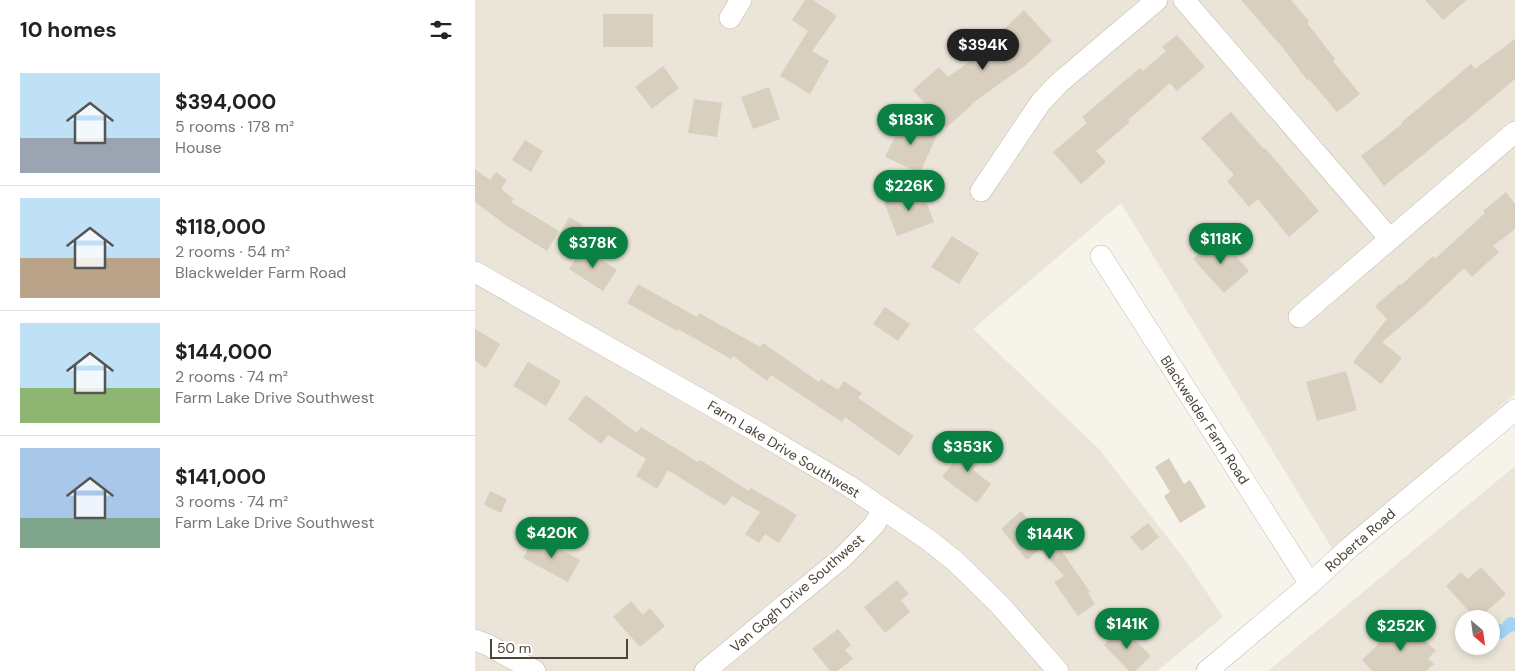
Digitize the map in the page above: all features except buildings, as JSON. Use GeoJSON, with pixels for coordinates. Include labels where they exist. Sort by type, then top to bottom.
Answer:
{"type":"FeatureCollection","features":[{"type":"Feature","properties":{"kind":"street"},"geometry":{"type":"LineString","coordinates":[[981,191],[1041,102],[1059,83],[1157,0]]}},
{"type":"Feature","properties":{"kind":"street"},"geometry":{"type":"LineString","coordinates":[[1184,0],[1391,239]]}},
{"type":"Feature","properties":{"kind":"street"},"geometry":{"type":"LineString","coordinates":[[1299,317],[1515,132]]}},
{"type":"Feature","properties":{"kind":"street","name":"Blackwelder Farm Road"},"geometry":{"type":"LineString","coordinates":[[1101,256],[1310,584]]}},
{"type":"Feature","properties":{"kind":"street","name":"Farm Lake Drive Southwest"},"geometry":{"type":"LineString","coordinates":[[475,272],[756,431],[849,486],[930,541],[955,561],[1001,605],[1058,671]]}},
{"type":"Feature","properties":{"kind":"street","name":"Roberta Road"},"geometry":{"type":"LineString","coordinates":[[1207,671],[1310,584],[1349,548],[1515,410]]}},
{"type":"Feature","properties":{"kind":"street","name":"Van Gogh Drive Southwest"},"geometry":{"type":"LineString","coordinates":[[705,671],[842,558],[874,525],[883,510]]}},
{"type":"Feature","properties":{"kind":"street"},"geometry":{"type":"LineString","coordinates":[[475,640],[488,644],[535,671]]}},
{"type":"Feature","properties":{"kind":"shaded area"},"geometry":{"type":"Polygon","coordinates":[[[475,0],[1515,0],[1515,394],[1333,550],[1121,203],[973,329],[1099,449],[1185,560],[1223,617],[1157,671],[475,671],[475,0]]]}},
{"type":"Feature","properties":{"kind":"shaded area"},"geometry":{"type":"Polygon","coordinates":[[[1515,466],[1515,671],[1268,671],[1515,466]]]}},
{"type":"Feature","properties":{"kind":"water"},"geometry":{"type":"Polygon","coordinates":[[[1512,617],[1515,619],[1515,631],[1502,639],[1500,638],[1500,624],[1507,618],[1512,617]]]}}]}
